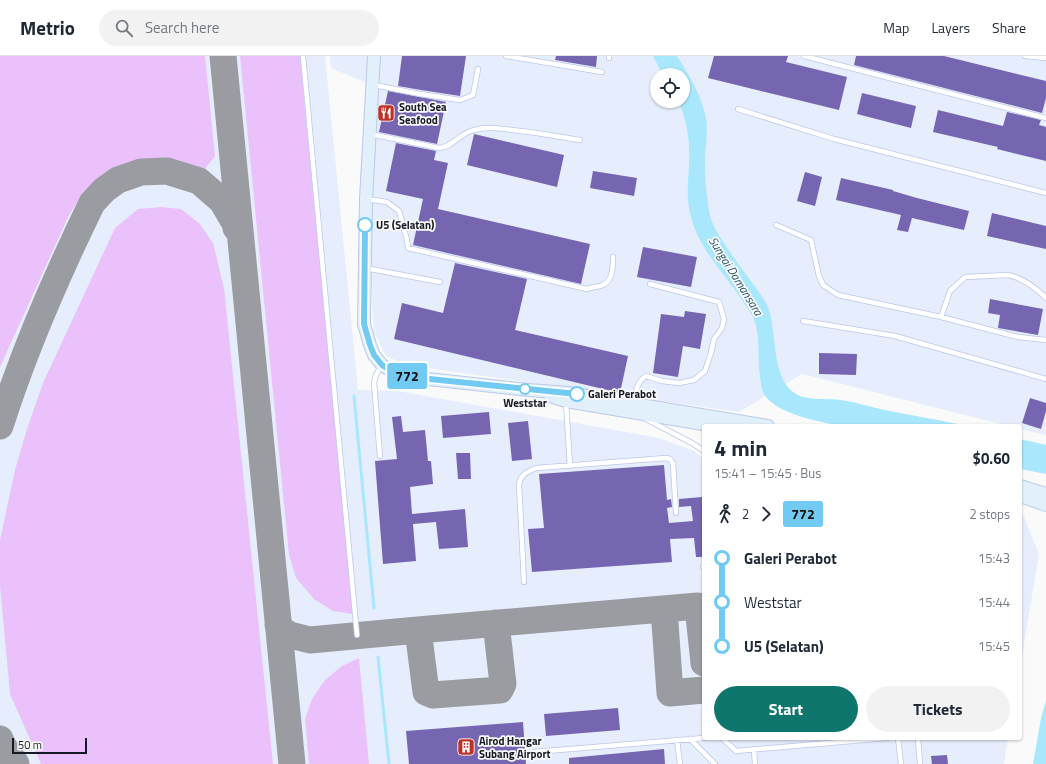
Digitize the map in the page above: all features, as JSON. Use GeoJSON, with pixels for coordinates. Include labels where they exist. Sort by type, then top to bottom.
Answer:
{"type":"FeatureCollection","features":[{"type":"Feature","properties":{"kind":"street"},"geometry":{"type":"LineString","coordinates":[[374,56],[366,199],[364,324],[374,355],[382,365],[393,372],[410,377],[529,390],[568,392],[706,424]]}},
{"type":"Feature","properties":{"kind":"street"},"geometry":{"type":"LineString","coordinates":[[529,390],[566,401],[634,408],[753,424]]}},
{"type":"Feature","properties":{"kind":"street"},"geometry":{"type":"LineString","coordinates":[[1022,487],[1046,494]]}},
{"type":"Feature","properties":{"kind":"street"},"geometry":{"type":"LineString","coordinates":[[1022,497],[1046,505]]}},
{"type":"Feature","properties":{"kind":"lane"},"geometry":{"type":"LineString","coordinates":[[304,56],[357,635]]}},
{"type":"Feature","properties":{"kind":"lane"},"geometry":{"type":"LineString","coordinates":[[506,56],[602,72]]}},
{"type":"Feature","properties":{"kind":"lane"},"geometry":{"type":"LineString","coordinates":[[804,56],[1046,118]]}},
{"type":"Feature","properties":{"kind":"lane"},"geometry":{"type":"LineString","coordinates":[[1025,56],[1046,58]]}},
{"type":"Feature","properties":{"kind":"lane"},"geometry":{"type":"LineString","coordinates":[[372,85],[460,100],[473,95],[478,69]]}},
{"type":"Feature","properties":{"kind":"lane"},"geometry":{"type":"LineString","coordinates":[[738,109],[834,139],[1046,193]]}},
{"type":"Feature","properties":{"kind":"lane"},"geometry":{"type":"LineString","coordinates":[[370,134],[439,148],[445,148],[452,144],[466,132],[486,128],[546,134],[580,140]]}},
{"type":"Feature","properties":{"kind":"lane"},"geometry":{"type":"LineString","coordinates":[[366,199],[387,202],[399,211],[408,248],[587,288],[602,285],[607,282],[612,272],[613,257]]}},
{"type":"Feature","properties":{"kind":"lane"},"geometry":{"type":"LineString","coordinates":[[776,225],[811,240],[819,276],[823,285],[838,295],[941,316],[1018,337],[1046,340]]}},
{"type":"Feature","properties":{"kind":"lane"},"geometry":{"type":"LineString","coordinates":[[365,268],[440,282]]}},
{"type":"Feature","properties":{"kind":"lane"},"geometry":{"type":"LineString","coordinates":[[941,316],[950,291],[964,277],[1014,276],[1031,285],[1046,298]]}},
{"type":"Feature","properties":{"kind":"lane"},"geometry":{"type":"LineString","coordinates":[[650,284],[720,302],[724,319],[722,328],[714,339],[705,371],[694,380],[679,383],[662,381],[646,376],[638,385],[634,408],[702,450]]}},
{"type":"Feature","properties":{"kind":"lane"},"geometry":{"type":"LineString","coordinates":[[803,321],[895,336],[1046,379]]}},
{"type":"Feature","properties":{"kind":"lane"},"geometry":{"type":"LineString","coordinates":[[380,456],[374,383],[376,375],[382,365]]}},
{"type":"Feature","properties":{"kind":"lane"},"geometry":{"type":"LineString","coordinates":[[566,401],[570,466]]}},
{"type":"Feature","properties":{"kind":"lane"},"geometry":{"type":"LineString","coordinates":[[524,582],[519,484],[524,473],[536,468],[666,458],[670,459],[673,464],[676,513]]}},
{"type":"Feature","properties":{"kind":"lane"},"geometry":{"type":"LineString","coordinates":[[534,752],[702,738]]}},
{"type":"Feature","properties":{"kind":"lane"},"geometry":{"type":"LineString","coordinates":[[690,739],[715,764]]}},
{"type":"Feature","properties":{"kind":"lane"},"geometry":{"type":"LineString","coordinates":[[677,740],[680,764]]}},
{"type":"Feature","properties":{"kind":"lane"},"geometry":{"type":"LineString","coordinates":[[724,740],[736,752],[865,740]]}},
{"type":"Feature","properties":{"kind":"lane"},"geometry":{"type":"LineString","coordinates":[[898,740],[901,764]]}},
{"type":"Feature","properties":{"kind":"lane"},"geometry":{"type":"LineString","coordinates":[[918,740],[920,764]]}},
{"type":"Feature","properties":{"kind":"lane"},"geometry":{"type":"LineString","coordinates":[[754,750],[755,764]]}},
{"type":"Feature","properties":{"kind":"shaded area"},"geometry":{"type":"Polygon","coordinates":[[[0,56],[325,56],[358,390],[398,391],[659,438],[694,451],[702,457],[702,740],[1008,740],[1004,764],[0,764],[0,56]]]}},
{"type":"Feature","properties":{"kind":"shaded area"},"geometry":{"type":"Polygon","coordinates":[[[0,56],[205,56],[215,156],[204,170],[178,162],[151,160],[122,166],[99,181],[81,196],[69,215],[0,367],[0,56]]]}},
{"type":"Feature","properties":{"kind":"shaded area"},"geometry":{"type":"Polygon","coordinates":[[[240,56],[300,56],[353,614],[333,611],[314,599],[296,578],[289,555],[240,56]]]}},
{"type":"Feature","properties":{"kind":"shaded area"},"geometry":{"type":"Polygon","coordinates":[[[330,56],[1046,56],[1046,435],[1022,429],[1022,424],[1001,424],[802,374],[739,412],[406,365],[386,356],[374,332],[366,199],[372,85],[331,68],[330,56]]]}},
{"type":"Feature","properties":{"kind":"shaded area"},"geometry":{"type":"Polygon","coordinates":[[[161,207],[181,209],[199,223],[213,243],[224,288],[273,764],[41,764],[10,694],[0,585],[0,540],[15,470],[43,383],[115,228],[138,209],[161,207]]]}},
{"type":"Feature","properties":{"kind":"shaded area"},"geometry":{"type":"Polygon","coordinates":[[[1022,516],[1024,517],[1039,554],[1022,656],[1022,516]]]}},
{"type":"Feature","properties":{"kind":"shaded area"},"geometry":{"type":"Polygon","coordinates":[[[359,658],[369,764],[309,764],[305,719],[312,699],[325,680],[342,666],[359,658]]]}},
{"type":"Feature","properties":{"kind":"water"},"geometry":{"type":"Polygon","coordinates":[[[653,56],[677,56],[684,68],[659,68],[653,56]]]}},
{"type":"Feature","properties":{"kind":"water","name":"Sungai Damansara"},"geometry":{"type":"Polygon","coordinates":[[[690,79],[699,96],[706,116],[706,180],[711,218],[725,245],[768,307],[778,367],[788,387],[796,394],[806,398],[836,399],[957,424],[831,424],[812,420],[789,412],[770,401],[764,394],[761,386],[757,331],[753,317],[705,249],[689,211],[689,141],[684,116],[681,109],[690,108],[690,79]]]}},
{"type":"Feature","properties":{"kind":"water"},"geometry":{"type":"Polygon","coordinates":[[[1022,439],[1046,445],[1046,474],[1022,469],[1022,439]]]}},
{"type":"Feature","properties":{"kind":"water"},"geometry":{"type":"Polygon","coordinates":[[[1046,700],[1046,764],[1033,764],[1041,718],[1046,700]]]}},
{"type":"Feature","properties":{"kind":"building"},"geometry":{"type":"Polygon","coordinates":[[[402,56],[466,56],[460,96],[398,86],[402,56]]]}},
{"type":"Feature","properties":{"kind":"building"},"geometry":{"type":"Polygon","coordinates":[[[556,56],[597,56],[596,67],[555,60],[556,56]]]}},
{"type":"Feature","properties":{"kind":"building"},"geometry":{"type":"Polygon","coordinates":[[[714,56],[788,56],[786,62],[847,77],[839,110],[708,78],[714,56]]]}},
{"type":"Feature","properties":{"kind":"building"},"geometry":{"type":"Polygon","coordinates":[[[856,56],[944,56],[1046,81],[1046,98],[1042,113],[854,65],[856,56]]]}},
{"type":"Feature","properties":{"kind":"building"},"geometry":{"type":"Polygon","coordinates":[[[388,91],[446,102],[437,144],[379,132],[388,91]]]}},
{"type":"Feature","properties":{"kind":"building"},"geometry":{"type":"Polygon","coordinates":[[[862,93],[916,106],[911,128],[857,114],[862,93]]]}},
{"type":"Feature","properties":{"kind":"building"},"geometry":{"type":"Polygon","coordinates":[[[938,110],[1003,126],[1007,112],[1041,120],[1039,125],[1046,127],[1046,161],[997,149],[998,147],[933,132],[938,110]]]}},
{"type":"Feature","properties":{"kind":"building"},"geometry":{"type":"Polygon","coordinates":[[[474,134],[564,155],[557,187],[467,165],[474,134]]]}},
{"type":"Feature","properties":{"kind":"building"},"geometry":{"type":"Polygon","coordinates":[[[396,143],[436,151],[434,160],[448,163],[438,209],[590,244],[581,284],[413,245],[423,199],[386,191],[396,143]]]}},
{"type":"Feature","properties":{"kind":"building"},"geometry":{"type":"Polygon","coordinates":[[[593,171],[637,178],[634,196],[590,188],[593,171]]]}},
{"type":"Feature","properties":{"kind":"building"},"geometry":{"type":"Polygon","coordinates":[[[805,172],[822,177],[815,206],[797,201],[805,172]]]}},
{"type":"Feature","properties":{"kind":"building"},"geometry":{"type":"Polygon","coordinates":[[[841,178],[893,190],[917,198],[969,211],[964,230],[912,218],[908,232],[897,230],[901,215],[836,200],[841,178]]]}},
{"type":"Feature","properties":{"kind":"building"},"geometry":{"type":"Polygon","coordinates":[[[992,213],[1046,226],[1046,249],[987,236],[992,213]]]}},
{"type":"Feature","properties":{"kind":"building"},"geometry":{"type":"Polygon","coordinates":[[[643,247],[697,257],[691,287],[637,277],[643,247]]]}},
{"type":"Feature","properties":{"kind":"building"},"geometry":{"type":"Polygon","coordinates":[[[455,263],[527,279],[515,330],[628,356],[620,393],[394,339],[402,303],[443,313],[455,263]]]}},
{"type":"Feature","properties":{"kind":"building"},"geometry":{"type":"Polygon","coordinates":[[[990,299],[1043,309],[1038,335],[998,328],[1000,315],[988,313],[990,299]]]}},
{"type":"Feature","properties":{"kind":"building"},"geometry":{"type":"Polygon","coordinates":[[[685,311],[706,314],[700,349],[683,346],[678,377],[653,373],[661,314],[684,317],[685,311]]]}},
{"type":"Feature","properties":{"kind":"building"},"geometry":{"type":"Polygon","coordinates":[[[819,353],[857,354],[856,375],[819,374],[819,353]]]}},
{"type":"Feature","properties":{"kind":"building"},"geometry":{"type":"Polygon","coordinates":[[[1030,398],[1046,403],[1046,411],[1041,429],[1022,423],[1030,398]]]}},
{"type":"Feature","properties":{"kind":"building"},"geometry":{"type":"Polygon","coordinates":[[[489,412],[491,434],[443,438],[441,416],[489,412]]]}},
{"type":"Feature","properties":{"kind":"building"},"geometry":{"type":"Polygon","coordinates":[[[401,416],[403,432],[425,430],[428,461],[431,461],[433,484],[410,487],[412,514],[465,509],[468,547],[439,549],[436,522],[413,524],[416,561],[383,564],[375,461],[397,459],[392,417],[401,416]]]}},
{"type":"Feature","properties":{"kind":"building"},"geometry":{"type":"Polygon","coordinates":[[[528,421],[532,459],[512,461],[508,423],[528,421]]]}},
{"type":"Feature","properties":{"kind":"building"},"geometry":{"type":"Polygon","coordinates":[[[456,453],[470,453],[471,479],[458,479],[456,453]]]}},
{"type":"Feature","properties":{"kind":"building"},"geometry":{"type":"Polygon","coordinates":[[[664,465],[667,500],[671,499],[672,507],[667,508],[669,523],[693,521],[691,506],[679,507],[679,499],[702,497],[702,557],[696,557],[694,538],[670,539],[672,562],[532,572],[528,529],[544,528],[539,474],[664,465]]]}},
{"type":"Feature","properties":{"kind":"building"},"geometry":{"type":"Polygon","coordinates":[[[618,708],[620,730],[546,736],[544,714],[618,708]]]}},
{"type":"Feature","properties":{"kind":"building","name":"Airod Hangar Subang Airport"},"geometry":{"type":"Polygon","coordinates":[[[523,722],[526,764],[409,764],[406,731],[523,722]]]}},
{"type":"Feature","properties":{"kind":"building"},"geometry":{"type":"Polygon","coordinates":[[[664,749],[665,764],[569,764],[569,758],[664,749]]]}},
{"type":"Feature","properties":{"kind":"building"},"geometry":{"type":"Polygon","coordinates":[[[947,755],[948,764],[932,764],[931,756],[947,755]]]}},
{"type":"Feature","properties":{"kind":"waterway"},"geometry":{"type":"LineString","coordinates":[[354,396],[374,608]]}},
{"type":"Feature","properties":{"kind":"waterway"},"geometry":{"type":"LineString","coordinates":[[378,657],[389,764]]}},
{"type":"Feature","properties":{"kind":"taxiway"},"geometry":{"type":"LineString","coordinates":[[223,56],[292,764]]}},
{"type":"Feature","properties":{"kind":"taxiway"},"geometry":{"type":"LineString","coordinates":[[0,426],[30,341],[54,285],[92,203],[104,190],[118,180],[141,172],[167,171],[199,181],[222,201],[236,225],[236,228]]}},
{"type":"Feature","properties":{"kind":"taxiway"},"geometry":{"type":"LineString","coordinates":[[278,625],[283,631],[290,635],[310,640],[698,606],[702,644]]}},
{"type":"Feature","properties":{"kind":"taxiway"},"geometry":{"type":"LineString","coordinates":[[664,609],[670,693],[702,690]]}},
{"type":"Feature","properties":{"kind":"taxiway"},"geometry":{"type":"LineString","coordinates":[[418,630],[426,692],[433,695],[500,690],[503,684],[496,623]]}},
{"type":"Feature","properties":{"kind":"taxiway"},"geometry":{"type":"LineString","coordinates":[[0,739],[3,746],[16,764]]}},
{"type":"Feature","properties":{"kind":"bus line","name":"772"},"geometry":{"type":"LineString","coordinates":[[365,225],[364,324],[374,355],[382,365],[393,372],[410,377],[577,394]]}},
{"type":"Feature","properties":{"kind":"place","name":"South Sea Seafood"},"geometry":{"type":"Point","coordinates":[386,113]}},
{"type":"Feature","properties":{"kind":"place","name":"U5 (Selatan)"},"geometry":{"type":"Point","coordinates":[365,225]}},
{"type":"Feature","properties":{"kind":"place","name":"Weststar"},"geometry":{"type":"Point","coordinates":[525,389]}},
{"type":"Feature","properties":{"kind":"place","name":"Galeri Perabot"},"geometry":{"type":"Point","coordinates":[577,394]}},
{"type":"Feature","properties":{"kind":"place","name":"Airod Hangar Subang Airport"},"geometry":{"type":"Point","coordinates":[466,747]}}]}
